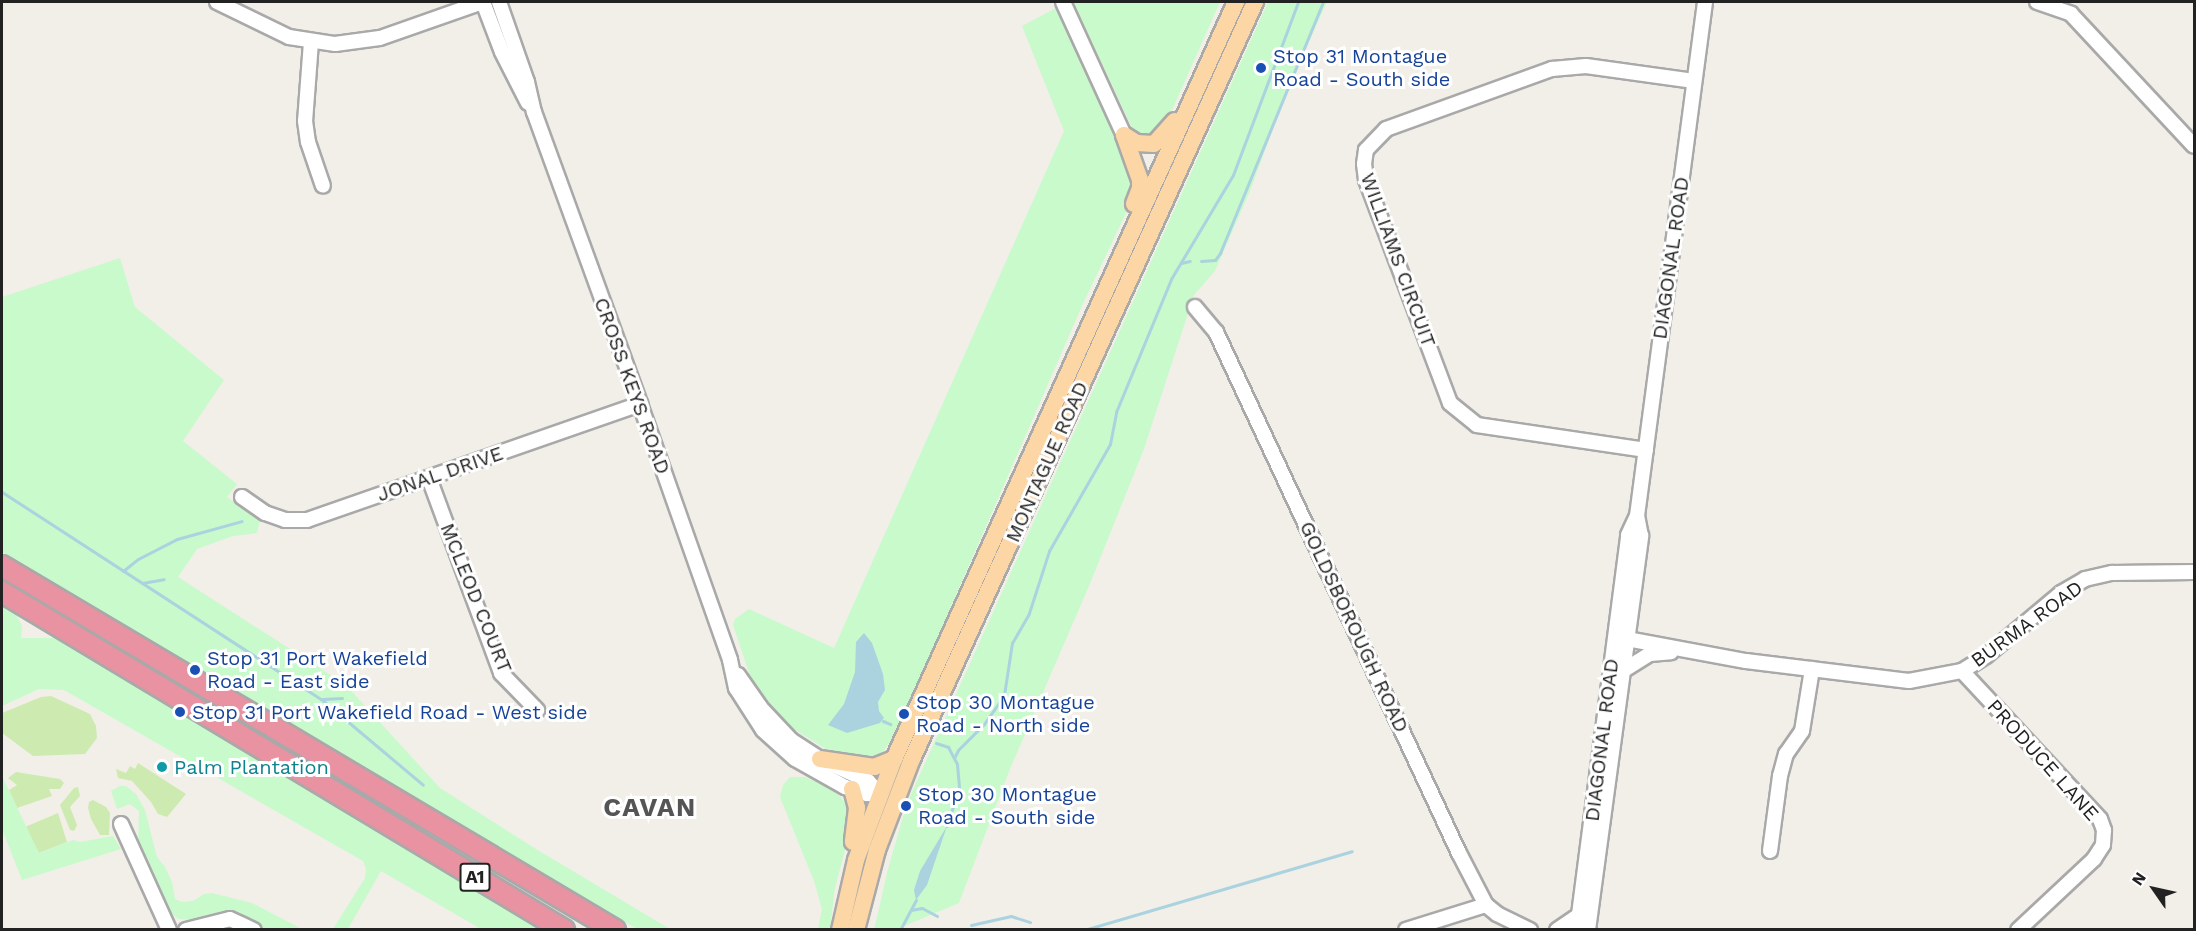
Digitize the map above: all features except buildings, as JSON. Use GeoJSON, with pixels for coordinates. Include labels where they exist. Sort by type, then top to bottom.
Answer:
{"type":"FeatureCollection","features":[{"type":"Feature","properties":{"kind":"highway","name":"A1"},"geometry":{"type":"LineString","coordinates":[[2,566],[615,930]]}},
{"type":"Feature","properties":{"kind":"highway","name":"A1"},"geometry":{"type":"LineString","coordinates":[[2,592],[564,930]]}},
{"type":"Feature","properties":{"kind":"main road","name":"MONTAGUE ROAD"},"geometry":{"type":"LineString","coordinates":[[846,928],[856,860],[879,794],[1236,2]]}},
{"type":"Feature","properties":{"kind":"main road","name":"MONTAGUE ROAD"},"geometry":{"type":"LineString","coordinates":[[846,928],[894,802],[1255,2]]}},
{"type":"Feature","properties":{"kind":"main road"},"geometry":{"type":"LineString","coordinates":[[1124,135],[1141,145],[1154,144],[1166,134],[1196,89]]}},
{"type":"Feature","properties":{"kind":"main road"},"geometry":{"type":"LineString","coordinates":[[1113,275],[1127,220],[1141,184],[1124,135]]}},
{"type":"Feature","properties":{"kind":"main road"},"geometry":{"type":"LineString","coordinates":[[877,850],[881,822],[879,794],[892,787],[935,710]]}},
{"type":"Feature","properties":{"kind":"main road"},"geometry":{"type":"LineString","coordinates":[[820,759],[874,767],[894,759]]}},
{"type":"Feature","properties":{"kind":"main road"},"geometry":{"type":"LineString","coordinates":[[846,928],[842,886],[857,821],[856,801],[852,789]]}},
{"type":"Feature","properties":{"kind":"street"},"geometry":{"type":"LineString","coordinates":[[217,2],[279,33],[311,42],[335,44],[366,41],[483,2]]}},
{"type":"Feature","properties":{"kind":"street","name":"CROSS KEYS ROAD"},"geometry":{"type":"LineString","coordinates":[[483,2],[502,52],[534,112]]}},
{"type":"Feature","properties":{"kind":"street","name":"CROSS KEYS ROAD"},"geometry":{"type":"LineString","coordinates":[[499,2],[527,82],[534,112],[640,404],[729,660],[736,688],[768,736],[802,764],[852,789],[867,794],[879,794]]}},
{"type":"Feature","properties":{"kind":"street"},"geometry":{"type":"LineString","coordinates":[[1063,2],[1124,135]]}},
{"type":"Feature","properties":{"kind":"street","name":"DIAGONAL ROAD"},"geometry":{"type":"LineString","coordinates":[[1588,930],[1617,667],[1628,535],[1637,516],[1705,2]]}},
{"type":"Feature","properties":{"kind":"street"},"geometry":{"type":"LineString","coordinates":[[2037,2],[2071,14],[2194,146]]}},
{"type":"Feature","properties":{"kind":"street"},"geometry":{"type":"LineString","coordinates":[[311,42],[305,122],[308,142],[323,186]]}},
{"type":"Feature","properties":{"kind":"street","name":"WILLIAMS CIRCUIT"},"geometry":{"type":"LineString","coordinates":[[1646,450],[1477,425],[1450,403],[1366,180],[1364,164],[1366,150],[1386,129],[1552,69],[1586,66],[1694,81]]}},
{"type":"Feature","properties":{"kind":"street","name":"GOLDSBOROUGH ROAD"},"geometry":{"type":"LineString","coordinates":[[1195,308],[1216,332],[1459,853],[1486,905]]}},
{"type":"Feature","properties":{"kind":"street","name":"JONAL DRIVE"},"geometry":{"type":"LineString","coordinates":[[242,497],[265,513],[285,520],[307,520],[640,404]]}},
{"type":"Feature","properties":{"kind":"street","name":"MCLEOD COURT"},"geometry":{"type":"LineString","coordinates":[[429,478],[501,673],[537,710]]}},
{"type":"Feature","properties":{"kind":"street","name":"DIAGONAL ROAD"},"geometry":{"type":"LineString","coordinates":[[1627,639],[1641,536],[1637,516]]}},
{"type":"Feature","properties":{"kind":"street","name":"BURMA ROAD"},"geometry":{"type":"LineString","coordinates":[[1682,651],[1909,681],[1962,671],[1986,656],[2061,593],[2085,579],[2112,573],[2194,572]]}},
{"type":"Feature","properties":{"kind":"street"},"geometry":{"type":"LineString","coordinates":[[1617,667],[1627,639],[1682,651]]}},
{"type":"Feature","properties":{"kind":"street"},"geometry":{"type":"LineString","coordinates":[[1617,667],[1650,654],[1682,651]]}},
{"type":"Feature","properties":{"kind":"street","name":"CROSS KEYS ROAD"},"geometry":{"type":"LineString","coordinates":[[729,660],[767,717],[791,740],[820,759],[868,781],[879,794]]}},
{"type":"Feature","properties":{"kind":"street","name":"DIAGONAL ROAD"},"geometry":{"type":"LineString","coordinates":[[1577,930],[1617,667]]}},
{"type":"Feature","properties":{"kind":"street"},"geometry":{"type":"LineString","coordinates":[[1770,851],[1780,776],[1786,754],[1802,731],[1812,669]]}},
{"type":"Feature","properties":{"kind":"street","name":"PRODUCE LANE"},"geometry":{"type":"LineString","coordinates":[[1962,671],[2100,819],[2104,830],[2103,844],[2094,859],[2018,930]]}},
{"type":"Feature","properties":{"kind":"street"},"geometry":{"type":"LineString","coordinates":[[121,824],[169,930]]}},
{"type":"Feature","properties":{"kind":"street"},"geometry":{"type":"LineString","coordinates":[[1406,930],[1486,905],[1497,914],[1530,930]]}},
{"type":"Feature","properties":{"kind":"street"},"geometry":{"type":"LineString","coordinates":[[1557,930],[1579,915]]}},
{"type":"Feature","properties":{"kind":"street"},"geometry":{"type":"LineString","coordinates":[[186,930],[230,919],[254,930]]}},
{"type":"Feature","properties":{"kind":"green space"},"geometry":{"type":"Polygon","coordinates":[[[1073,2],[1220,2],[1173,108],[1153,136],[1138,136],[1133,130],[1073,2]]]}},
{"type":"Feature","properties":{"kind":"green space"},"geometry":{"type":"Polygon","coordinates":[[[1268,2],[1327,2],[1288,88],[1250,191],[1215,271],[1194,295],[1144,449],[1089,586],[1010,769],[959,903],[897,929],[874,930],[907,803],[1268,2]]]}},
{"type":"Feature","properties":{"kind":"green space"},"geometry":{"type":"Polygon","coordinates":[[[1056,8],[1135,176],[1135,194],[1082,306],[895,735],[878,758],[862,760],[834,754],[792,728],[764,700],[750,676],[733,625],[735,619],[749,609],[834,648],[1064,131],[1022,26],[1056,8]]]}},
{"type":"Feature","properties":{"kind":"green space"},"geometry":{"type":"Polygon","coordinates":[[[120,258],[135,307],[224,380],[183,441],[237,484],[227,497],[260,520],[257,533],[233,536],[197,549],[178,577],[346,685],[440,788],[536,849],[670,929],[637,929],[2,552],[2,297],[120,258]]]}},
{"type":"Feature","properties":{"kind":"green space"},"geometry":{"type":"Polygon","coordinates":[[[2,605],[16,614],[22,626],[21,638],[59,638],[542,929],[481,929],[381,871],[348,929],[333,929],[365,878],[366,869],[363,861],[64,690],[39,689],[2,706],[2,605]]]}},
{"type":"Feature","properties":{"kind":"green space"},"geometry":{"type":"Polygon","coordinates":[[[51,696],[90,714],[96,726],[97,738],[85,754],[33,756],[2,733],[2,713],[41,697],[51,696]]]}},
{"type":"Feature","properties":{"kind":"green space"},"geometry":{"type":"Polygon","coordinates":[[[138,763],[186,794],[167,817],[158,814],[151,802],[132,781],[118,778],[116,769],[126,773],[130,766],[135,769],[138,763]]]}},
{"type":"Feature","properties":{"kind":"green space"},"geometry":{"type":"Polygon","coordinates":[[[16,772],[60,779],[64,783],[60,789],[49,789],[52,796],[17,808],[9,790],[17,785],[8,778],[16,772]]]}},
{"type":"Feature","properties":{"kind":"green space"},"geometry":{"type":"Polygon","coordinates":[[[2,776],[39,853],[73,840],[80,842],[113,836],[121,849],[22,880],[2,829],[2,776]]]}},
{"type":"Feature","properties":{"kind":"green space"},"geometry":{"type":"Polygon","coordinates":[[[790,777],[805,777],[821,784],[838,794],[848,806],[846,846],[835,888],[830,929],[818,929],[822,909],[814,881],[780,797],[783,785],[790,777]]]}},
{"type":"Feature","properties":{"kind":"green space"},"geometry":{"type":"Polygon","coordinates":[[[120,786],[126,786],[136,794],[145,810],[157,857],[172,882],[175,899],[182,902],[193,901],[204,894],[212,893],[252,903],[302,929],[209,929],[224,919],[222,911],[195,920],[179,919],[172,914],[138,845],[139,811],[130,804],[117,809],[111,791],[120,786]]]}},
{"type":"Feature","properties":{"kind":"green space"},"geometry":{"type":"Polygon","coordinates":[[[78,787],[80,796],[70,807],[77,825],[74,831],[70,830],[60,805],[74,788],[78,787]]]}},
{"type":"Feature","properties":{"kind":"green space"},"geometry":{"type":"Polygon","coordinates":[[[93,800],[106,807],[110,813],[109,835],[100,835],[91,819],[88,808],[89,802],[93,800]]]}},
{"type":"Feature","properties":{"kind":"green space"},"geometry":{"type":"Polygon","coordinates":[[[58,813],[67,842],[39,853],[25,827],[58,813]]]}},
{"type":"Feature","properties":{"kind":"water"},"geometry":{"type":"Polygon","coordinates":[[[864,633],[872,643],[883,674],[885,690],[878,702],[879,711],[884,718],[880,723],[847,733],[828,725],[844,704],[855,672],[856,642],[864,633]]]}},
{"type":"Feature","properties":{"kind":"water"},"geometry":{"type":"Polygon","coordinates":[[[947,826],[927,885],[916,900],[914,890],[920,871],[947,826]]]}},
{"type":"Feature","properties":{"kind":"waterway"},"geometry":{"type":"LineString","coordinates":[[954,758],[958,750],[984,724],[1004,695],[1012,643],[1029,613],[1049,551],[1110,444],[1116,412],[1171,279],[1233,175],[1298,2]]}},
{"type":"Feature","properties":{"kind":"waterway"},"geometry":{"type":"LineString","coordinates":[[1201,261],[1215,260],[1220,253],[1323,2]]}},
{"type":"Feature","properties":{"kind":"waterway"},"geometry":{"type":"LineString","coordinates":[[1181,263],[1190,261]]}},
{"type":"Feature","properties":{"kind":"waterway"},"geometry":{"type":"LineString","coordinates":[[2,492],[321,699],[423,785]]}},
{"type":"Feature","properties":{"kind":"waterway"},"geometry":{"type":"LineString","coordinates":[[123,571],[138,559],[177,539],[242,521]]}},
{"type":"Feature","properties":{"kind":"waterway"},"geometry":{"type":"LineString","coordinates":[[142,583],[164,579]]}},
{"type":"Feature","properties":{"kind":"waterway"},"geometry":{"type":"LineString","coordinates":[[323,699],[342,698]]}},
{"type":"Feature","properties":{"kind":"waterway"},"geometry":{"type":"LineString","coordinates":[[883,721],[890,724]]}},
{"type":"Feature","properties":{"kind":"waterway"},"geometry":{"type":"LineString","coordinates":[[936,743],[948,747],[957,764],[959,788],[947,826]]}},
{"type":"Feature","properties":{"kind":"waterway"},"geometry":{"type":"LineString","coordinates":[[1084,930],[1352,851]]}},
{"type":"Feature","properties":{"kind":"waterway"},"geometry":{"type":"LineString","coordinates":[[900,930],[916,900]]}},
{"type":"Feature","properties":{"kind":"waterway"},"geometry":{"type":"LineString","coordinates":[[911,910],[922,908],[937,916]]}},
{"type":"Feature","properties":{"kind":"waterway"},"geometry":{"type":"LineString","coordinates":[[971,925],[1011,916],[1030,922]]}},
{"type":"Feature","properties":{"kind":"place","name":"Stop 31 Montague Road - South side"},"geometry":{"type":"Point","coordinates":[1261,68]}},
{"type":"Feature","properties":{"kind":"place","name":"Stop 31 Port Wakefield Road - East side"},"geometry":{"type":"Point","coordinates":[195,670]}},
{"type":"Feature","properties":{"kind":"place","name":"Stop 31 Port Wakefield Road - West side"},"geometry":{"type":"Point","coordinates":[180,712]}},
{"type":"Feature","properties":{"kind":"place","name":"Stop 30 Montague Road - North side"},"geometry":{"type":"Point","coordinates":[904,714]}},
{"type":"Feature","properties":{"kind":"place","name":"Palm Plantation"},"geometry":{"type":"Point","coordinates":[162,767]}},
{"type":"Feature","properties":{"kind":"place","name":"Stop 30 Montague Road - South side"},"geometry":{"type":"Point","coordinates":[906,806]}},
{"type":"Feature","properties":{"kind":"district","name":"CAVAN"},"geometry":{"type":"Point","coordinates":[650,808]}}]}
